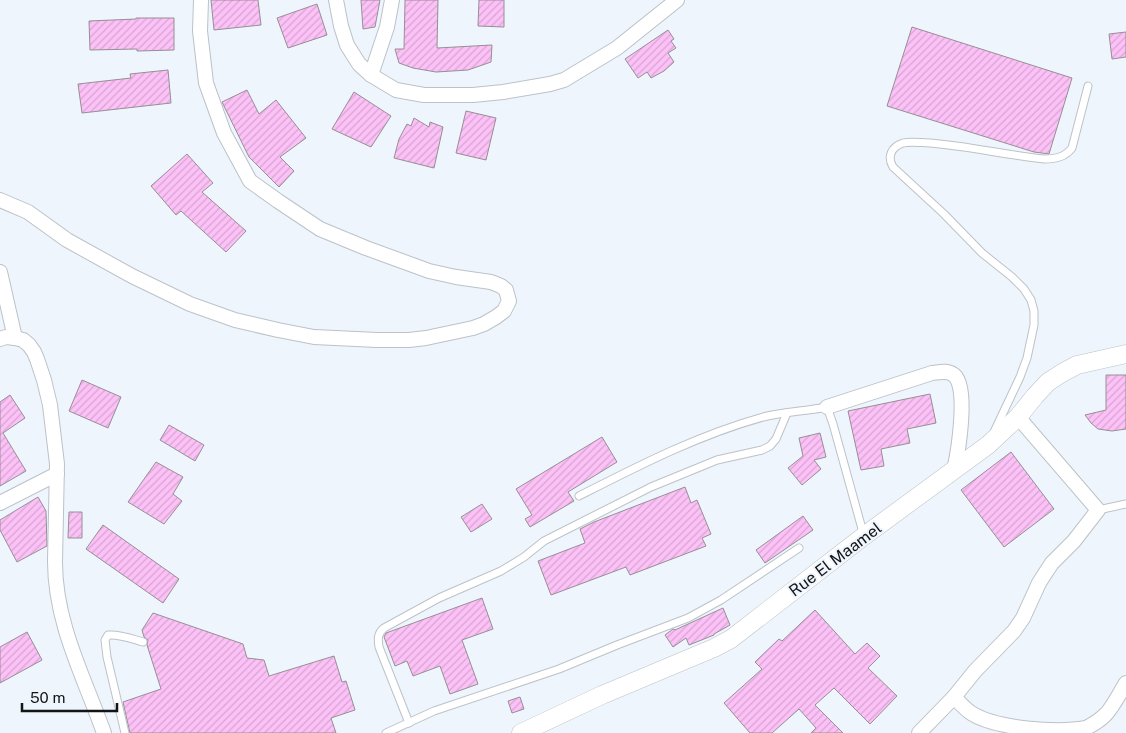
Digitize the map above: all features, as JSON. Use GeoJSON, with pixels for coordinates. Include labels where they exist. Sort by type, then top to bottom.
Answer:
{"type":"FeatureCollection","features":[{"type":"Feature","properties":{"kind":"street"},"geometry":{"type":"LineString","coordinates":[[0,200],[28,212],[67,240],[132,276],[190,304],[235,320],[314,337],[409,340],[473,328],[496,318],[509,302],[506,290],[501,286],[491,282],[429,271],[320,229],[250,181],[224,133],[206,83],[200,31],[201,0]]}},
{"type":"Feature","properties":{"kind":"street"},"geometry":{"type":"LineString","coordinates":[[336,0],[347,45],[359,64],[372,75],[396,90],[424,95],[473,95],[550,84],[564,80],[616,48],[677,0]]}},
{"type":"Feature","properties":{"kind":"street"},"geometry":{"type":"LineString","coordinates":[[372,75],[387,28],[392,0]]}},
{"type":"Feature","properties":{"kind":"street"},"geometry":{"type":"LineString","coordinates":[[0,272],[15,338]]}},
{"type":"Feature","properties":{"kind":"street"},"geometry":{"type":"LineString","coordinates":[[0,339],[6,337],[15,338],[29,345],[34,352],[44,380],[50,405],[57,464],[55,576],[58,594],[66,630],[77,665],[104,733]]}},
{"type":"Feature","properties":{"kind":"street","name":"Rue El Maamel"},"geometry":{"type":"LineString","coordinates":[[521,733],[602,695],[731,639],[864,536],[988,445],[1018,417],[1034,396],[1048,382],[1077,365],[1126,354]]}},
{"type":"Feature","properties":{"kind":"street"},"geometry":{"type":"LineString","coordinates":[[827,407],[932,373],[948,372],[954,374],[960,386],[962,403],[959,443],[954,470]]}},
{"type":"Feature","properties":{"kind":"street"},"geometry":{"type":"LineString","coordinates":[[919,733],[1014,631],[1023,618],[1039,583],[1052,563],[1074,541],[1098,510],[1018,417]]}},
{"type":"Feature","properties":{"kind":"street"},"geometry":{"type":"LineString","coordinates":[[0,503],[57,474]]}},
{"type":"Feature","properties":{"kind":"street"},"geometry":{"type":"LineString","coordinates":[[954,697],[970,712],[985,720],[1020,729],[1048,733],[1066,732],[1086,728],[1106,715],[1126,683]]}},
{"type":"Feature","properties":{"kind":"lane"},"geometry":{"type":"LineString","coordinates":[[988,445],[1027,358],[1034,325],[1034,311],[1031,300],[1024,289],[1012,277],[982,253],[944,214],[893,167],[890,156],[896,146],[912,142],[1044,159],[1064,156],[1072,148],[1088,86]]}},
{"type":"Feature","properties":{"kind":"lane"},"geometry":{"type":"LineString","coordinates":[[579,496],[672,450],[714,434],[764,417],[827,407],[864,536]]}},
{"type":"Feature","properties":{"kind":"lane"},"geometry":{"type":"LineString","coordinates":[[408,723],[379,647],[378,638],[384,628],[439,598],[501,571],[544,540],[651,487],[717,460],[762,450],[770,446],[776,438],[787,413]]}},
{"type":"Feature","properties":{"kind":"lane"},"geometry":{"type":"LineString","coordinates":[[1098,510],[1126,504]]}},
{"type":"Feature","properties":{"kind":"lane"},"geometry":{"type":"LineString","coordinates":[[386,733],[434,711],[559,668],[688,618],[721,600],[799,548]]}},
{"type":"Feature","properties":{"kind":"lane"},"geometry":{"type":"LineString","coordinates":[[125,733],[107,657],[105,640],[108,635],[115,634],[143,642]]}},
{"type":"Feature","properties":{"kind":"building"},"geometry":{"type":"Polygon","coordinates":[[[211,0],[258,0],[261,25],[214,30],[211,0]]]}},
{"type":"Feature","properties":{"kind":"building"},"geometry":{"type":"Polygon","coordinates":[[[361,0],[380,0],[375,27],[363,29],[361,0]]]}},
{"type":"Feature","properties":{"kind":"building"},"geometry":{"type":"Polygon","coordinates":[[[405,0],[438,0],[437,48],[492,45],[491,62],[468,70],[436,72],[413,68],[399,63],[395,49],[404,49],[405,0]]]}},
{"type":"Feature","properties":{"kind":"building"},"geometry":{"type":"Polygon","coordinates":[[[479,0],[504,0],[504,27],[478,26],[479,0]]]}},
{"type":"Feature","properties":{"kind":"building"},"geometry":{"type":"Polygon","coordinates":[[[317,4],[327,35],[288,48],[277,18],[317,4]]]}},
{"type":"Feature","properties":{"kind":"building"},"geometry":{"type":"Polygon","coordinates":[[[174,18],[174,50],[90,50],[89,21],[174,18]]]}},
{"type":"Feature","properties":{"kind":"building"},"geometry":{"type":"Polygon","coordinates":[[[912,27],[1072,78],[1049,154],[1034,152],[887,106],[912,27]]]}},
{"type":"Feature","properties":{"kind":"building"},"geometry":{"type":"Polygon","coordinates":[[[668,30],[674,39],[671,41],[676,48],[668,53],[674,62],[664,71],[651,78],[647,72],[638,78],[625,59],[668,30]]]}},
{"type":"Feature","properties":{"kind":"building"},"geometry":{"type":"Polygon","coordinates":[[[1126,32],[1126,57],[1112,59],[1109,34],[1126,32]]]}},
{"type":"Feature","properties":{"kind":"building"},"geometry":{"type":"Polygon","coordinates":[[[168,70],[171,103],[82,113],[78,84],[131,78],[130,74],[168,70]]]}},
{"type":"Feature","properties":{"kind":"building"},"geometry":{"type":"Polygon","coordinates":[[[247,90],[259,114],[276,100],[306,138],[280,157],[294,171],[279,187],[249,157],[222,102],[247,90]]]}},
{"type":"Feature","properties":{"kind":"building"},"geometry":{"type":"Polygon","coordinates":[[[354,92],[391,116],[371,147],[332,129],[354,92]]]}},
{"type":"Feature","properties":{"kind":"building"},"geometry":{"type":"Polygon","coordinates":[[[466,111],[496,118],[486,160],[456,153],[466,111]]]}},
{"type":"Feature","properties":{"kind":"building"},"geometry":{"type":"Polygon","coordinates":[[[414,118],[429,127],[430,122],[443,127],[434,168],[394,158],[399,139],[407,124],[411,126],[414,118]]]}},
{"type":"Feature","properties":{"kind":"building"},"geometry":{"type":"Polygon","coordinates":[[[187,154],[213,183],[202,192],[246,231],[226,252],[181,211],[176,215],[151,186],[187,154]]]}},
{"type":"Feature","properties":{"kind":"building"},"geometry":{"type":"Polygon","coordinates":[[[1106,375],[1126,375],[1126,429],[1112,431],[1098,429],[1085,415],[1106,410],[1106,375]]]}},
{"type":"Feature","properties":{"kind":"building"},"geometry":{"type":"Polygon","coordinates":[[[82,380],[121,397],[108,428],[69,411],[82,380]]]}},
{"type":"Feature","properties":{"kind":"building"},"geometry":{"type":"Polygon","coordinates":[[[930,394],[936,423],[907,429],[910,443],[881,449],[884,466],[861,470],[848,411],[930,394]]]}},
{"type":"Feature","properties":{"kind":"building"},"geometry":{"type":"Polygon","coordinates":[[[10,395],[25,418],[3,433],[26,471],[0,486],[0,402],[10,395]]]}},
{"type":"Feature","properties":{"kind":"building"},"geometry":{"type":"Polygon","coordinates":[[[169,425],[204,445],[195,461],[160,440],[169,425]]]}},
{"type":"Feature","properties":{"kind":"building"},"geometry":{"type":"Polygon","coordinates":[[[820,433],[826,457],[814,460],[821,469],[802,485],[788,468],[803,456],[799,438],[820,433]]]}},
{"type":"Feature","properties":{"kind":"building"},"geometry":{"type":"Polygon","coordinates":[[[602,437],[617,462],[568,492],[574,501],[530,527],[525,519],[532,515],[516,489],[602,437]]]}},
{"type":"Feature","properties":{"kind":"building"},"geometry":{"type":"Polygon","coordinates":[[[1011,452],[1054,509],[1004,547],[961,490],[1011,452]]]}},
{"type":"Feature","properties":{"kind":"building"},"geometry":{"type":"Polygon","coordinates":[[[156,462],[183,477],[173,494],[182,501],[164,524],[128,502],[156,462]]]}},
{"type":"Feature","properties":{"kind":"building"},"geometry":{"type":"Polygon","coordinates":[[[685,487],[691,503],[697,500],[711,534],[702,538],[706,546],[630,575],[626,567],[551,595],[538,561],[585,543],[580,529],[685,487]]]}},
{"type":"Feature","properties":{"kind":"building"},"geometry":{"type":"Polygon","coordinates":[[[38,497],[46,511],[47,546],[17,562],[0,530],[0,520],[38,497]]]}},
{"type":"Feature","properties":{"kind":"building"},"geometry":{"type":"Polygon","coordinates":[[[482,504],[492,519],[471,532],[461,517],[482,504]]]}},
{"type":"Feature","properties":{"kind":"building"},"geometry":{"type":"Polygon","coordinates":[[[69,512],[82,512],[82,538],[68,538],[69,512]]]}},
{"type":"Feature","properties":{"kind":"building"},"geometry":{"type":"Polygon","coordinates":[[[803,516],[813,530],[765,563],[756,550],[803,516]]]}},
{"type":"Feature","properties":{"kind":"building"},"geometry":{"type":"Polygon","coordinates":[[[103,525],[179,579],[163,603],[86,549],[103,525]]]}},
{"type":"Feature","properties":{"kind":"building"},"geometry":{"type":"Polygon","coordinates":[[[482,598],[493,629],[462,640],[478,684],[450,694],[440,666],[413,676],[407,661],[395,666],[384,637],[386,633],[482,598]]]}},
{"type":"Feature","properties":{"kind":"building"},"geometry":{"type":"Polygon","coordinates":[[[723,608],[730,625],[714,635],[689,645],[686,638],[673,647],[665,635],[673,629],[675,630],[723,608]]]}},
{"type":"Feature","properties":{"kind":"building"},"geometry":{"type":"Polygon","coordinates":[[[815,610],[855,654],[867,643],[880,656],[868,668],[897,696],[870,724],[834,688],[815,705],[843,733],[811,733],[816,728],[799,709],[772,733],[750,733],[724,703],[762,669],[755,662],[779,639],[782,641],[815,610]]]}},
{"type":"Feature","properties":{"kind":"building"},"geometry":{"type":"Polygon","coordinates":[[[153,613],[243,644],[247,658],[264,660],[269,676],[334,656],[342,682],[346,681],[355,710],[331,718],[336,733],[130,733],[123,702],[161,689],[147,645],[148,640],[144,637],[142,630],[153,613]]]}},
{"type":"Feature","properties":{"kind":"building"},"geometry":{"type":"Polygon","coordinates":[[[27,632],[42,660],[0,683],[0,647],[27,632]]]}},
{"type":"Feature","properties":{"kind":"building"},"geometry":{"type":"Polygon","coordinates":[[[520,697],[524,709],[512,713],[508,701],[520,697]]]}}]}
